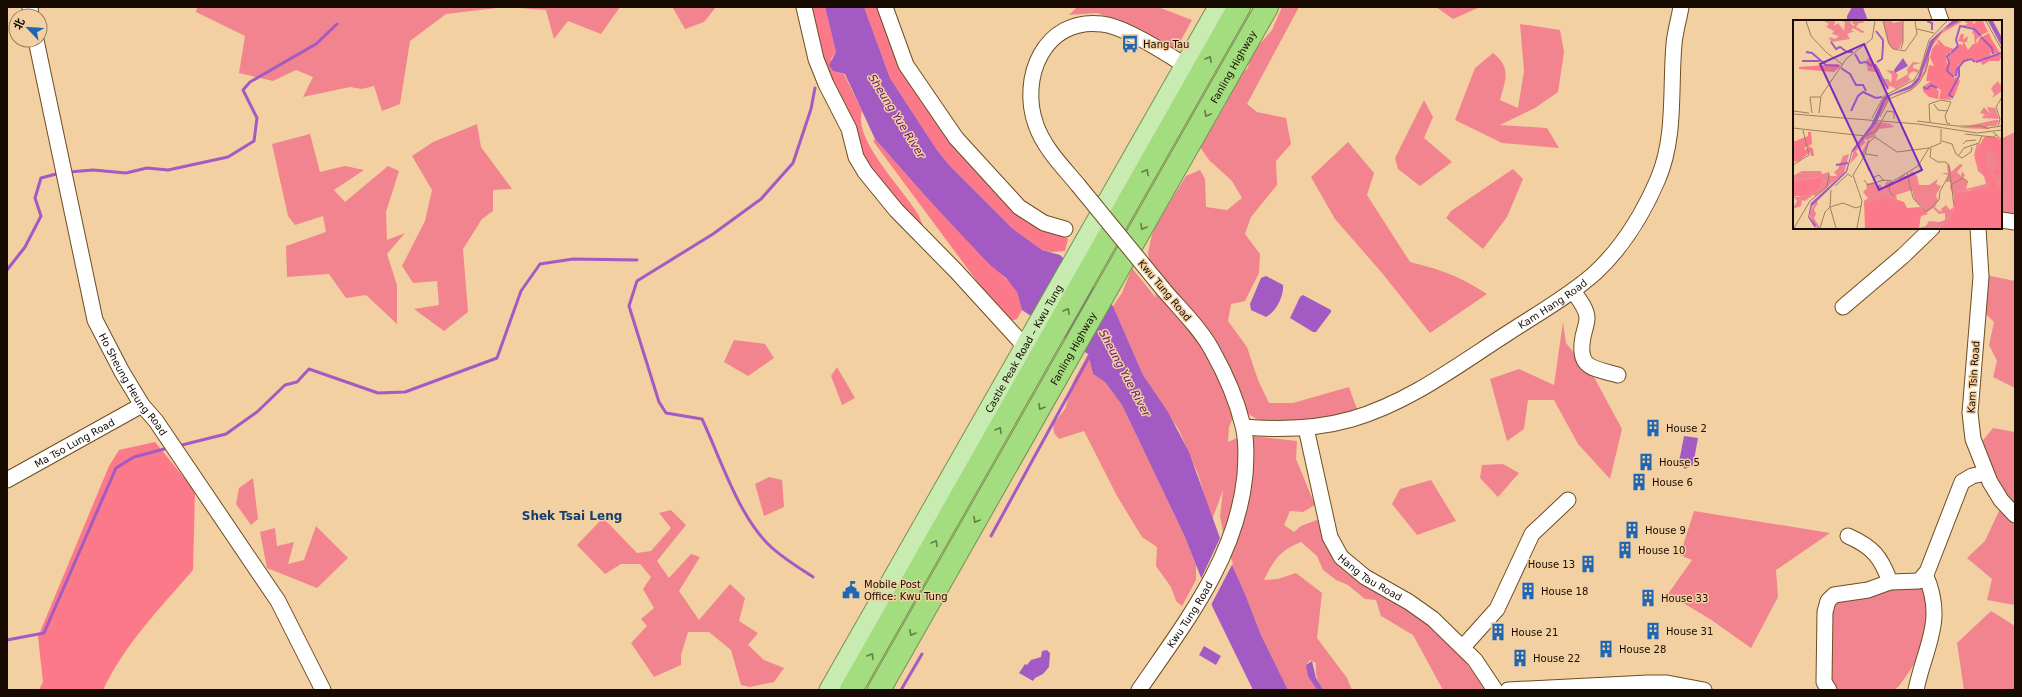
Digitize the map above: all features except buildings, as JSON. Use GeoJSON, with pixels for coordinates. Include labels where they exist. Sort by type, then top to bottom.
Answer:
{"type":"FeatureCollection","features":[{"type":"Feature","properties":{"kind":"highway"},"geometry":{"type":"LineString","coordinates":[[852,690],[1037,344],[1090,250],[1239,7]]}},
{"type":"Feature","properties":{"kind":"highway","name":"Fanling Highway"},"geometry":{"type":"LineString","coordinates":[[879,690],[1119,270],[1267,7]]}},
{"type":"Feature","properties":{"kind":"main road","name":"Castle Peak Road – Kwu Tung"},"geometry":{"type":"LineString","coordinates":[[829,690],[1037,344],[1036,325],[1090,250],[1218,7]]}},
{"type":"Feature","properties":{"kind":"street"},"geometry":{"type":"LineString","coordinates":[[804,7],[816,59],[826,84],[848,129],[856,156],[866,172],[896,210],[956,271],[1019,340],[1037,344]]}},
{"type":"Feature","properties":{"kind":"street"},"geometry":{"type":"LineString","coordinates":[[885,7],[906,65],[956,138],[1019,207],[1044,223],[1065,229]]}},
{"type":"Feature","properties":{"kind":"street","name":"Kam Hang Road"},"geometry":{"type":"LineString","coordinates":[[1244,427],[1280,429],[1306,428],[1352,419],[1380,409],[1407,397],[1573,291],[1595,272],[1628,234],[1647,204],[1659,177],[1667,150],[1674,44],[1681,7]]}},
{"type":"Feature","properties":{"kind":"street"},"geometry":{"type":"LineString","coordinates":[[1936,7],[1941,20]]}},
{"type":"Feature","properties":{"kind":"street","name":"Kwu Tung Road"},"geometry":{"type":"LineString","coordinates":[[1139,690],[1195,608],[1220,562],[1236,522],[1243,490],[1246,456],[1244,427],[1226,379],[1212,350],[1202,335],[1078,185],[1042,139],[1032,111],[1030,86],[1032,71],[1048,42],[1070,27],[1088,23],[1103,24],[1119,29],[1186,66]]}},
{"type":"Feature","properties":{"kind":"street","name":"Ho Sheung Heung Road"},"geometry":{"type":"LineString","coordinates":[[38,48],[95,320],[122,372],[142,405],[156,421],[278,601],[323,690]]}},
{"type":"Feature","properties":{"kind":"street"},"geometry":{"type":"LineString","coordinates":[[2002,220],[2015,222]]}},
{"type":"Feature","properties":{"kind":"street"},"geometry":{"type":"LineString","coordinates":[[1843,307],[1903,256],[1931,229]]}},
{"type":"Feature","properties":{"kind":"street","name":"Kam Tsin Road"},"geometry":{"type":"LineString","coordinates":[[1978,229],[1981,277],[1970,413],[1973,439],[1986,473],[2000,500],[2015,515]]}},
{"type":"Feature","properties":{"kind":"street"},"geometry":{"type":"LineString","coordinates":[[1573,291],[1586,311],[1587,318],[1581,349],[1582,358],[1589,366],[1618,375]]}},
{"type":"Feature","properties":{"kind":"street","name":"Ma Tso Lung Road"},"geometry":{"type":"LineString","coordinates":[[7,480],[142,405]]}},
{"type":"Feature","properties":{"kind":"street","name":"Hang Tau Road"},"geometry":{"type":"LineString","coordinates":[[1306,428],[1330,537],[1341,557],[1365,577],[1422,611],[1463,647],[1475,660],[1495,690]]}},
{"type":"Feature","properties":{"kind":"street"},"geometry":{"type":"LineString","coordinates":[[1829,690],[1824,682],[1825,612],[1828,601],[1834,595],[1868,590],[1890,582],[1919,581],[1925,574],[1962,482],[1972,476],[1986,473]]}},
{"type":"Feature","properties":{"kind":"street"},"geometry":{"type":"LineString","coordinates":[[1463,647],[1487,622],[1497,609],[1532,534],[1568,500]]}},
{"type":"Feature","properties":{"kind":"street"},"geometry":{"type":"LineString","coordinates":[[1848,536],[1862,542],[1875,552],[1883,564],[1890,582]]}},
{"type":"Feature","properties":{"kind":"street"},"geometry":{"type":"LineString","coordinates":[[1916,690],[1932,637],[1934,609],[1932,591],[1925,574]]}},
{"type":"Feature","properties":{"kind":"street"},"geometry":{"type":"LineString","coordinates":[[1508,690],[1648,683],[1667,683],[1704,690]]}},
{"type":"Feature","properties":{"kind":"shaded area"},"geometry":{"type":"Polygon","coordinates":[[[197,7],[505,7],[446,14],[410,41],[400,104],[382,111],[374,86],[362,89],[350,87],[303,97],[313,77],[296,70],[273,81],[239,73],[245,36],[196,12],[197,7]]]}},
{"type":"Feature","properties":{"kind":"shaded area"},"geometry":{"type":"Polygon","coordinates":[[[506,7],[620,7],[601,34],[568,21],[554,39],[546,10],[506,7]]]}},
{"type":"Feature","properties":{"kind":"shaded area"},"geometry":{"type":"Polygon","coordinates":[[[668,7],[716,7],[704,22],[685,29],[673,8],[668,7]]]}},
{"type":"Feature","properties":{"kind":"shaded area"},"geometry":{"type":"Polygon","coordinates":[[[808,7],[825,7],[836,52],[831,59],[833,71],[844,74],[862,111],[861,122],[871,149],[916,211],[927,237],[861,156],[817,44],[808,7]]]}},
{"type":"Feature","properties":{"kind":"shaded area"},"geometry":{"type":"Polygon","coordinates":[[[864,7],[880,7],[905,73],[1016,208],[1068,239],[1065,251],[1051,252],[1042,250],[1012,228],[950,166],[937,150],[890,78],[864,7]]]}},
{"type":"Feature","properties":{"kind":"shaded area"},"geometry":{"type":"Polygon","coordinates":[[[1077,7],[1158,7],[1192,20],[1174,53],[1124,23],[1097,13],[1069,15],[1077,7]]]}},
{"type":"Feature","properties":{"kind":"shaded area"},"geometry":{"type":"Polygon","coordinates":[[[1282,7],[1299,7],[1247,104],[1257,112],[1286,118],[1291,144],[1276,161],[1277,185],[1251,217],[1245,234],[1260,254],[1259,273],[1245,301],[1231,304],[1228,321],[1247,347],[1258,380],[1269,403],[1293,403],[1349,387],[1358,412],[1278,424],[1257,419],[1237,408],[1229,427],[1228,442],[1244,435],[1297,441],[1296,459],[1315,505],[1303,512],[1290,511],[1284,525],[1294,532],[1301,526],[1319,519],[1334,559],[1341,567],[1363,584],[1419,615],[1435,626],[1467,664],[1484,690],[1443,690],[1413,635],[1381,616],[1376,600],[1365,599],[1348,585],[1336,580],[1323,570],[1317,556],[1301,542],[1294,545],[1278,557],[1264,580],[1278,579],[1296,573],[1322,593],[1317,638],[1347,678],[1352,690],[1323,690],[1317,677],[1316,663],[1310,660],[1306,665],[1317,690],[1288,690],[1261,635],[1245,594],[1228,558],[1220,516],[1223,490],[1212,520],[1198,474],[1179,430],[1143,375],[1113,306],[1122,293],[1132,268],[1156,298],[1148,253],[1153,230],[1186,176],[1200,170],[1205,179],[1206,207],[1227,210],[1242,198],[1232,181],[1209,160],[1200,147],[1226,104],[1235,79],[1248,68],[1250,55],[1272,30],[1282,7]]]}},
{"type":"Feature","properties":{"kind":"shaded area"},"geometry":{"type":"Polygon","coordinates":[[[1436,7],[1480,7],[1453,19],[1436,7]]]}},
{"type":"Feature","properties":{"kind":"shaded area"},"geometry":{"type":"Polygon","coordinates":[[[1520,24],[1560,30],[1564,52],[1558,92],[1535,108],[1500,125],[1547,128],[1559,148],[1502,143],[1455,120],[1475,68],[1493,53],[1503,64],[1506,75],[1500,100],[1518,108],[1524,71],[1520,24]]]}},
{"type":"Feature","properties":{"kind":"shaded area"},"geometry":{"type":"Polygon","coordinates":[[[1424,100],[1433,117],[1424,138],[1452,162],[1420,186],[1398,169],[1395,158],[1424,100]]]}},
{"type":"Feature","properties":{"kind":"shaded area"},"geometry":{"type":"Polygon","coordinates":[[[477,124],[481,147],[512,189],[493,190],[493,211],[482,219],[463,249],[468,312],[444,331],[414,309],[439,305],[437,281],[413,283],[402,266],[425,221],[432,190],[412,156],[433,142],[477,124]]]}},
{"type":"Feature","properties":{"kind":"shaded area"},"geometry":{"type":"Polygon","coordinates":[[[2015,132],[2015,215],[2002,213],[2002,138],[2015,132]]]}},
{"type":"Feature","properties":{"kind":"shaded area"},"geometry":{"type":"Polygon","coordinates":[[[310,134],[320,172],[345,166],[364,170],[334,190],[345,202],[388,166],[399,171],[386,212],[387,240],[405,233],[387,254],[397,285],[397,324],[366,295],[346,298],[329,274],[287,277],[286,246],[326,232],[323,216],[295,225],[288,216],[272,144],[310,134]]]}},
{"type":"Feature","properties":{"kind":"shaded area"},"geometry":{"type":"Polygon","coordinates":[[[875,139],[928,199],[1013,286],[1017,292],[1022,310],[1017,319],[1010,321],[993,303],[873,141],[875,139]]]}},
{"type":"Feature","properties":{"kind":"shaded area"},"geometry":{"type":"Polygon","coordinates":[[[1348,142],[1374,173],[1367,195],[1410,262],[1450,274],[1487,294],[1430,333],[1382,273],[1335,219],[1311,177],[1348,142]]]}},
{"type":"Feature","properties":{"kind":"shaded area"},"geometry":{"type":"Polygon","coordinates":[[[1513,169],[1523,179],[1507,217],[1483,249],[1446,218],[1451,211],[1513,169]]]}},
{"type":"Feature","properties":{"kind":"shaded area"},"geometry":{"type":"Polygon","coordinates":[[[1981,274],[2015,281],[2015,388],[1993,377],[1997,361],[1989,345],[1994,322],[1979,307],[1981,274]]]}},
{"type":"Feature","properties":{"kind":"shaded area"},"geometry":{"type":"Polygon","coordinates":[[[1563,322],[1566,343],[1595,379],[1622,429],[1610,479],[1578,444],[1554,400],[1528,400],[1524,429],[1507,441],[1490,379],[1519,369],[1554,385],[1563,322]]]}},
{"type":"Feature","properties":{"kind":"shaded area"},"geometry":{"type":"Polygon","coordinates":[[[734,340],[765,344],[774,358],[748,376],[724,362],[734,340]]]}},
{"type":"Feature","properties":{"kind":"shaded area"},"geometry":{"type":"Polygon","coordinates":[[[1088,354],[1093,374],[1105,382],[1122,405],[1185,537],[1196,565],[1196,580],[1182,606],[1176,601],[1171,587],[1156,566],[1157,547],[1142,537],[1117,496],[1084,431],[1059,439],[1054,433],[1053,424],[1065,409],[1073,382],[1088,354]]]}},
{"type":"Feature","properties":{"kind":"shaded area"},"geometry":{"type":"Polygon","coordinates":[[[837,367],[855,398],[842,405],[831,376],[837,367]]]}},
{"type":"Feature","properties":{"kind":"shaded area"},"geometry":{"type":"Polygon","coordinates":[[[1993,428],[2015,432],[2015,605],[1987,600],[1992,579],[1967,558],[1985,541],[2005,498],[1976,449],[1993,428]]]}},
{"type":"Feature","properties":{"kind":"shaded area"},"geometry":{"type":"Polygon","coordinates":[[[155,442],[195,491],[193,570],[132,642],[121,657],[103,690],[39,690],[43,682],[38,637],[109,466],[119,450],[155,442]]]}},
{"type":"Feature","properties":{"kind":"shaded area"},"geometry":{"type":"Polygon","coordinates":[[[1503,464],[1519,473],[1498,497],[1480,478],[1482,465],[1503,464]]]}},
{"type":"Feature","properties":{"kind":"shaded area"},"geometry":{"type":"Polygon","coordinates":[[[769,477],[782,480],[784,507],[764,516],[755,484],[769,477]]]}},
{"type":"Feature","properties":{"kind":"shaded area"},"geometry":{"type":"Polygon","coordinates":[[[253,478],[258,519],[251,525],[236,504],[239,488],[253,478]]]}},
{"type":"Feature","properties":{"kind":"shaded area"},"geometry":{"type":"Polygon","coordinates":[[[1431,480],[1456,521],[1417,535],[1392,504],[1400,489],[1431,480]]]}},
{"type":"Feature","properties":{"kind":"shaded area"},"geometry":{"type":"Polygon","coordinates":[[[671,510],[686,525],[657,561],[669,578],[691,554],[700,557],[679,591],[699,620],[730,584],[745,598],[739,621],[758,633],[748,645],[764,660],[784,668],[774,682],[750,687],[741,685],[731,650],[709,632],[688,632],[681,655],[681,665],[654,677],[631,643],[647,626],[641,619],[654,608],[643,589],[651,577],[640,564],[621,564],[605,574],[577,545],[600,521],[605,520],[637,553],[651,551],[671,528],[659,513],[671,510]]]}},
{"type":"Feature","properties":{"kind":"shaded area"},"geometry":{"type":"Polygon","coordinates":[[[1694,511],[1830,533],[1776,570],[1778,597],[1751,648],[1710,619],[1668,594],[1692,560],[1680,555],[1694,511]]]}},
{"type":"Feature","properties":{"kind":"shaded area"},"geometry":{"type":"Polygon","coordinates":[[[316,526],[348,558],[317,588],[267,568],[260,532],[275,528],[277,546],[294,542],[288,564],[304,560],[316,526]]]}},
{"type":"Feature","properties":{"kind":"shaded area"},"geometry":{"type":"Polygon","coordinates":[[[1921,585],[1930,609],[1923,652],[1899,686],[1894,690],[1834,690],[1829,681],[1832,603],[1881,590],[1921,585]]]}},
{"type":"Feature","properties":{"kind":"shaded area"},"geometry":{"type":"Polygon","coordinates":[[[1991,611],[2015,626],[2015,690],[1964,690],[1957,643],[1991,611]]]}},
{"type":"Feature","properties":{"kind":"water","name":"Sheung Yue River"},"geometry":{"type":"Polygon","coordinates":[[[825,7],[864,7],[890,78],[937,150],[950,166],[1012,228],[1042,250],[1060,255],[1113,306],[1143,375],[1168,412],[1189,452],[1221,541],[1245,594],[1261,635],[1288,690],[1253,690],[1213,608],[1185,537],[1122,405],[1105,382],[1093,374],[1088,354],[1022,310],[1017,292],[1006,278],[989,264],[928,199],[875,139],[845,74],[833,71],[829,65],[836,52],[825,7]]]}},
{"type":"Feature","properties":{"kind":"water"},"geometry":{"type":"Polygon","coordinates":[[[1852,7],[1863,7],[1868,20],[1847,20],[1847,16],[1852,7]]]}},
{"type":"Feature","properties":{"kind":"water"},"geometry":{"type":"Polygon","coordinates":[[[1266,276],[1283,285],[1283,289],[1276,308],[1266,317],[1251,310],[1250,304],[1261,278],[1266,276]]]}},
{"type":"Feature","properties":{"kind":"water"},"geometry":{"type":"Polygon","coordinates":[[[1303,295],[1331,310],[1316,332],[1313,332],[1290,318],[1300,297],[1303,295]]]}},
{"type":"Feature","properties":{"kind":"water"},"geometry":{"type":"Polygon","coordinates":[[[1684,436],[1698,438],[1693,465],[1685,469],[1679,462],[1684,436]]]}},
{"type":"Feature","properties":{"kind":"water"},"geometry":{"type":"Polygon","coordinates":[[[1204,646],[1221,656],[1216,665],[1199,655],[1204,646]]]}},
{"type":"Feature","properties":{"kind":"water"},"geometry":{"type":"Polygon","coordinates":[[[1047,650],[1050,653],[1049,667],[1043,674],[1035,678],[1033,681],[1019,673],[1025,664],[1027,665],[1031,660],[1041,657],[1042,651],[1047,650]]]}},
{"type":"Feature","properties":{"kind":"water"},"geometry":{"type":"Polygon","coordinates":[[[1312,661],[1316,678],[1323,690],[1317,690],[1308,676],[1306,665],[1312,661]]]}},
{"type":"Feature","properties":{"kind":"pier"},"geometry":{"type":"Polygon","coordinates":[[[1221,536],[1233,563],[1210,607],[1200,581],[1221,536]]]}},
{"type":"Feature","properties":{"kind":"waterway"},"geometry":{"type":"LineString","coordinates":[[69,172],[93,170],[126,173],[147,168],[168,170],[228,157],[254,141],[257,118],[243,90],[250,82],[316,44],[337,24]]}},
{"type":"Feature","properties":{"kind":"waterway"},"geometry":{"type":"LineString","coordinates":[[813,577],[779,554],[758,533],[739,502],[702,419],[666,413],[659,402],[629,306],[637,281],[713,234],[761,199],[793,163],[811,109],[815,88]]}},
{"type":"Feature","properties":{"kind":"waterway"},"geometry":{"type":"LineString","coordinates":[[7,270],[25,247],[41,216],[35,198],[41,178],[60,173]]}},
{"type":"Feature","properties":{"kind":"waterway"},"geometry":{"type":"LineString","coordinates":[[178,446],[226,434],[257,412],[285,385],[297,382],[309,369],[378,393],[405,392],[497,358],[521,291],[540,264],[573,259],[637,260]]}},
{"type":"Feature","properties":{"kind":"waterway"},"geometry":{"type":"LineString","coordinates":[[991,536],[1089,357]]}},
{"type":"Feature","properties":{"kind":"waterway"},"geometry":{"type":"LineString","coordinates":[[7,640],[44,633],[116,468],[134,457],[168,448]]}},
{"type":"Feature","properties":{"kind":"waterway"},"geometry":{"type":"LineString","coordinates":[[901,690],[922,654]]}},
{"type":"Feature","properties":{"kind":"place","name":"Hang Tau"},"geometry":{"type":"Point","coordinates":[1130,44]}},
{"type":"Feature","properties":{"kind":"place","name":"House 2"},"geometry":{"type":"Point","coordinates":[1653,428]}},
{"type":"Feature","properties":{"kind":"place","name":"House 5"},"geometry":{"type":"Point","coordinates":[1646,462]}},
{"type":"Feature","properties":{"kind":"place","name":"House 6"},"geometry":{"type":"Point","coordinates":[1639,482]}},
{"type":"Feature","properties":{"kind":"place","name":"House 9"},"geometry":{"type":"Point","coordinates":[1632,530]}},
{"type":"Feature","properties":{"kind":"place","name":"House 10"},"geometry":{"type":"Point","coordinates":[1625,550]}},
{"type":"Feature","properties":{"kind":"place","name":"House 13"},"geometry":{"type":"Point","coordinates":[1588,564]}},
{"type":"Feature","properties":{"kind":"place","name":"Mobile Post Office: Kwu Tung"},"geometry":{"type":"Point","coordinates":[851,590]}},
{"type":"Feature","properties":{"kind":"place","name":"House 18"},"geometry":{"type":"Point","coordinates":[1528,591]}},
{"type":"Feature","properties":{"kind":"place","name":"House 33"},"geometry":{"type":"Point","coordinates":[1648,598]}},
{"type":"Feature","properties":{"kind":"place","name":"House 31"},"geometry":{"type":"Point","coordinates":[1653,631]}},
{"type":"Feature","properties":{"kind":"place","name":"House 21"},"geometry":{"type":"Point","coordinates":[1498,632]}},
{"type":"Feature","properties":{"kind":"place","name":"House 28"},"geometry":{"type":"Point","coordinates":[1606,649]}},
{"type":"Feature","properties":{"kind":"place","name":"House 22"},"geometry":{"type":"Point","coordinates":[1520,658]}},
{"type":"Feature","properties":{"kind":"district","name":"Shek Tsai Leng"},"geometry":{"type":"Point","coordinates":[572,516]}}]}
